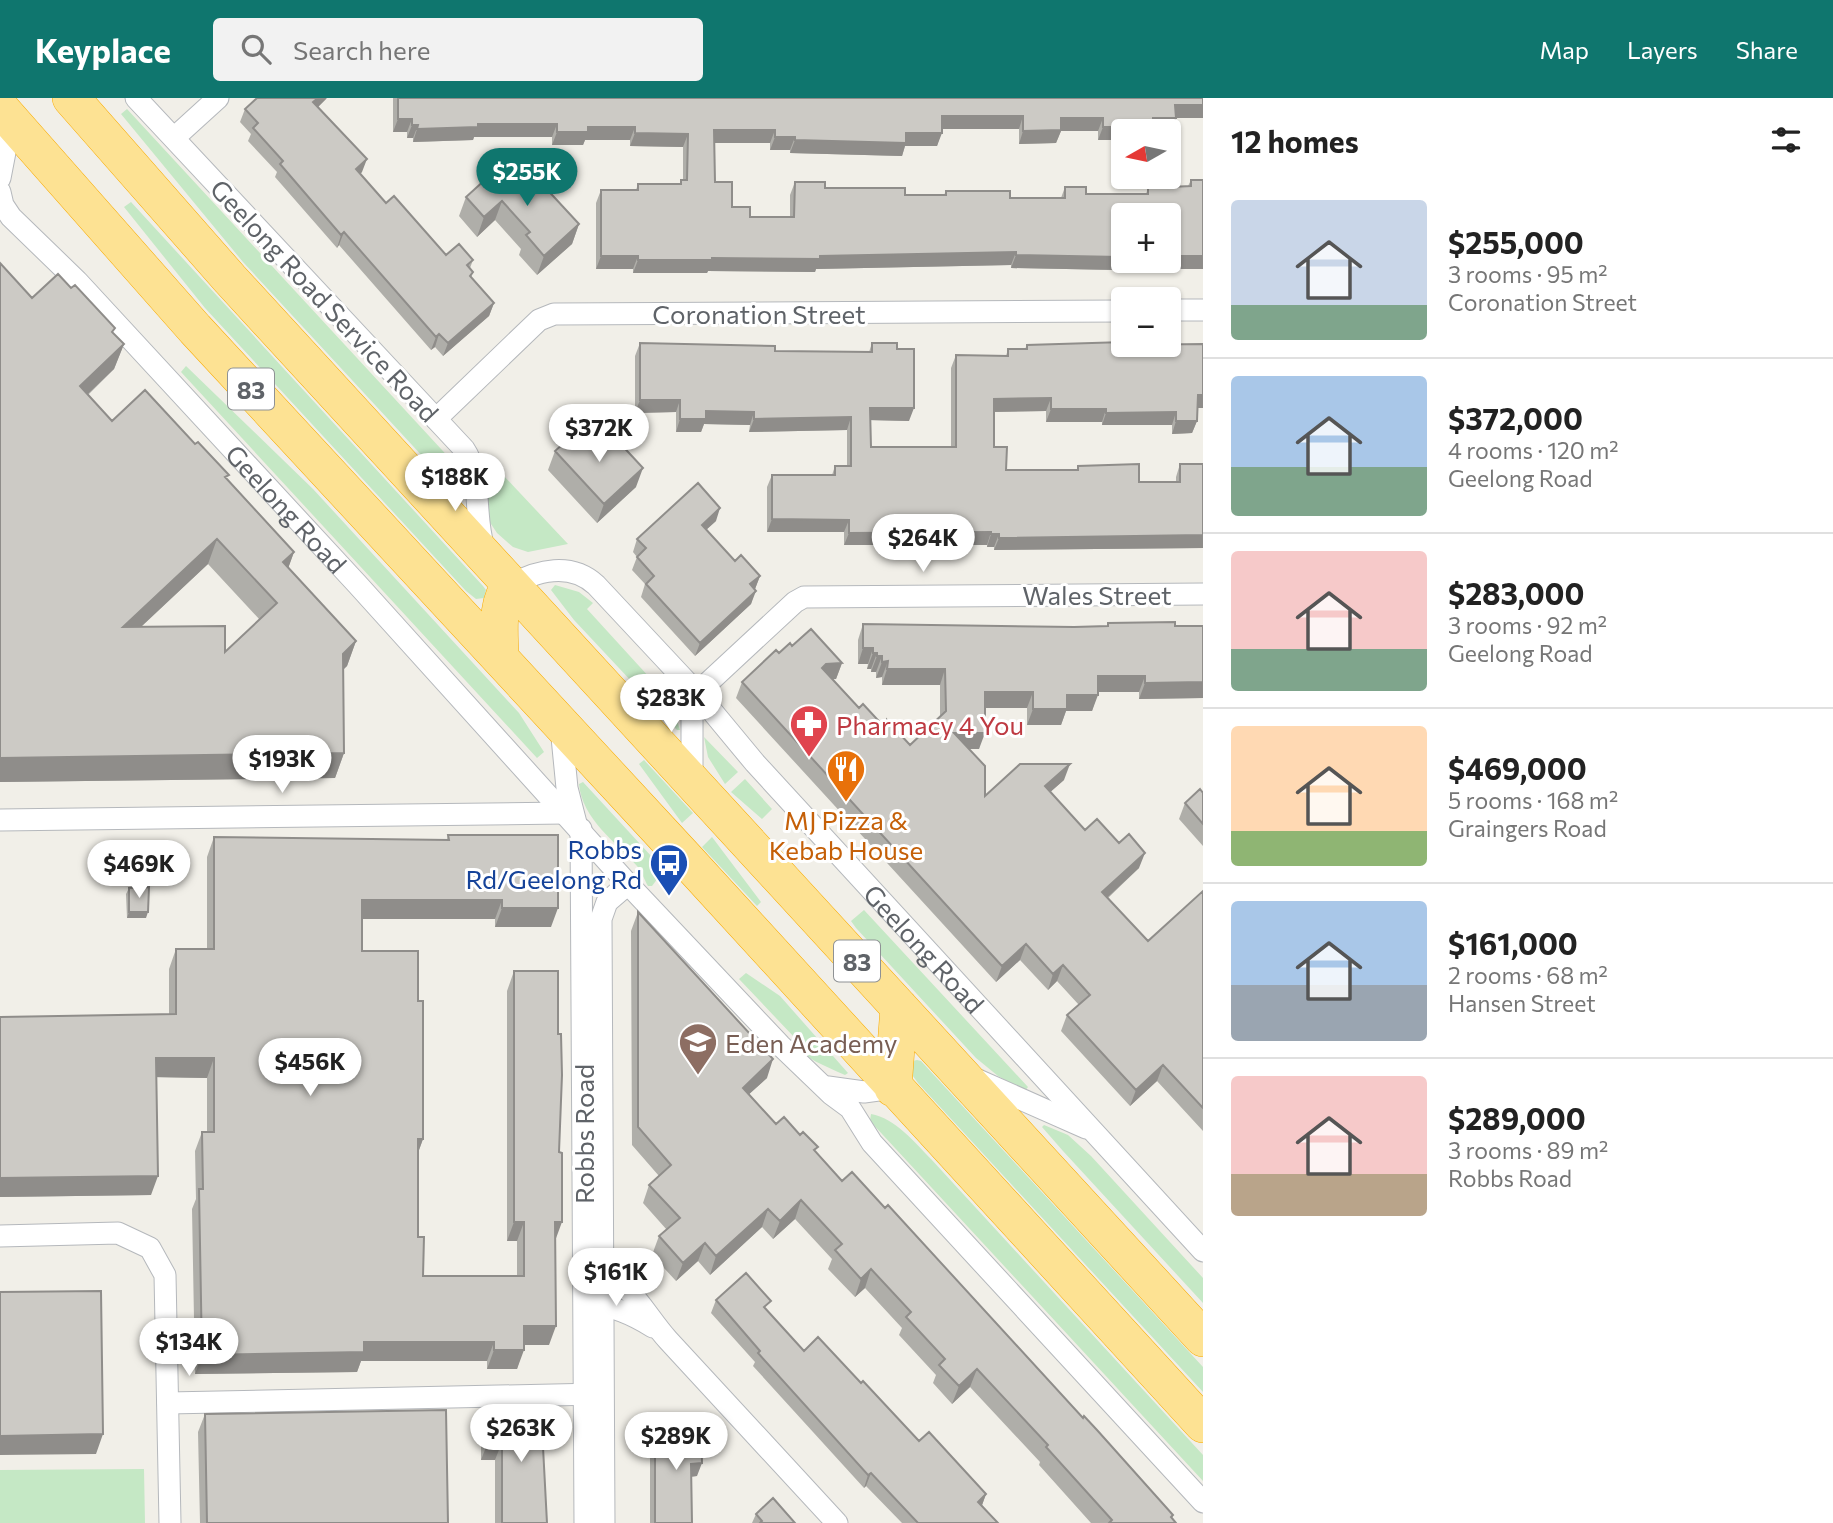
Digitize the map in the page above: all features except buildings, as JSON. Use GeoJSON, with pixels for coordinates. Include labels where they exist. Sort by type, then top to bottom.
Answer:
{"type":"FeatureCollection","features":[{"type":"Feature","properties":{"kind":"highway","name":"Geelong Road"},"geometry":{"type":"LineString","coordinates":[[71,98],[230,279],[1203,1338]]}},
{"type":"Feature","properties":{"kind":"highway","name":"Geelong Road"},"geometry":{"type":"LineString","coordinates":[[6,115],[195,329],[1203,1424]]}},
{"type":"Feature","properties":{"kind":"highway"},"geometry":{"type":"LineString","coordinates":[[500,572],[506,592],[500,612],[500,658]]}},
{"type":"Feature","properties":{"kind":"highway"},"geometry":{"type":"LineString","coordinates":[[893,1088],[900,1007]]}},
{"type":"Feature","properties":{"kind":"street","name":"Geelong Road Service Road"},"geometry":{"type":"LineString","coordinates":[[136,98],[464,449],[475,475],[478,525],[500,572]]}},
{"type":"Feature","properties":{"kind":"street"},"geometry":{"type":"LineString","coordinates":[[174,138],[218,98]]}},
{"type":"Feature","properties":{"kind":"street","name":"Geelong Road"},"geometry":{"type":"LineString","coordinates":[[0,178],[6,115]]}},
{"type":"Feature","properties":{"kind":"street","name":"Geelong Road"},"geometry":{"type":"LineString","coordinates":[[0,192],[3,205],[11,217],[86,291],[628,884],[780,1045],[850,1108],[872,1143],[1203,1503]]}},
{"type":"Feature","properties":{"kind":"street","name":"Coronation Street"},"geometry":{"type":"LineString","coordinates":[[436,419],[539,320],[550,315],[1111,310]]}},
{"type":"Feature","properties":{"kind":"street"},"geometry":{"type":"LineString","coordinates":[[1181,310],[1203,310]]}},
{"type":"Feature","properties":{"kind":"street","name":"Geelong Road"},"geometry":{"type":"LineString","coordinates":[[500,572],[532,574],[548,570],[569,572],[587,578],[697,693],[755,763],[1203,1251]]}},
{"type":"Feature","properties":{"kind":"street","name":"Wales Street"},"geometry":{"type":"LineString","coordinates":[[697,693],[795,602],[807,596],[1203,594]]}},
{"type":"Feature","properties":{"kind":"street"},"geometry":{"type":"LineString","coordinates":[[692,780],[692,718],[697,693]]}},
{"type":"Feature","properties":{"kind":"street","name":"Geelong Road"},"geometry":{"type":"LineString","coordinates":[[560,723],[567,788],[574,822]]}},
{"type":"Feature","properties":{"kind":"street"},"geometry":{"type":"LineString","coordinates":[[0,820],[574,822]]}},
{"type":"Feature","properties":{"kind":"street","name":"Robbs Road"},"geometry":{"type":"LineString","coordinates":[[574,822],[594,1268]]}},
{"type":"Feature","properties":{"kind":"street","name":"Robbs Road"},"geometry":{"type":"LineString","coordinates":[[585,1523],[594,1394],[601,919],[607,902],[628,884]]}},
{"type":"Feature","properties":{"kind":"street","name":"Geelong Road"},"geometry":{"type":"LineString","coordinates":[[957,1069],[1006,1094],[1091,1130]]}},
{"type":"Feature","properties":{"kind":"street"},"geometry":{"type":"LineString","coordinates":[[823,1086],[864,1093],[893,1088]]}},
{"type":"Feature","properties":{"kind":"street"},"geometry":{"type":"LineString","coordinates":[[0,1236],[118,1233],[150,1248],[165,1275],[170,1523]]}},
{"type":"Feature","properties":{"kind":"street"},"geometry":{"type":"LineString","coordinates":[[594,1268],[635,1296],[661,1332],[837,1523]]}},
{"type":"Feature","properties":{"kind":"street"},"geometry":{"type":"LineString","coordinates":[[594,1304],[634,1315],[661,1332]]}},
{"type":"Feature","properties":{"kind":"street"},"geometry":{"type":"LineString","coordinates":[[168,1403],[594,1394]]}},
{"type":"Feature","properties":{"kind":"street","name":"Robbs Road"},"geometry":{"type":"LineString","coordinates":[[594,1394],[604,1523]]}},
{"type":"Feature","properties":{"kind":"green space"},"geometry":{"type":"Polygon","coordinates":[[[127,109],[454,463],[467,497],[461,498],[243,262],[121,114],[127,109]]]}},
{"type":"Feature","properties":{"kind":"green space"},"geometry":{"type":"Polygon","coordinates":[[[131,202],[483,586],[486,590],[484,598],[476,599],[466,591],[205,308],[124,207],[131,202]]]}},
{"type":"Feature","properties":{"kind":"green space"},"geometry":{"type":"Polygon","coordinates":[[[186,366],[313,489],[519,713],[544,752],[537,758],[181,372],[186,366]]]}},
{"type":"Feature","properties":{"kind":"green space"},"geometry":{"type":"Polygon","coordinates":[[[502,474],[568,544],[528,552],[513,547],[497,533],[489,521],[486,491],[502,474]]]}},
{"type":"Feature","properties":{"kind":"green space"},"geometry":{"type":"Polygon","coordinates":[[[555,585],[579,592],[593,603],[587,609],[671,701],[680,730],[677,730],[574,620],[551,590],[555,585]]]}},
{"type":"Feature","properties":{"kind":"green space"},"geometry":{"type":"Polygon","coordinates":[[[704,737],[738,772],[725,784],[708,757],[704,737]]]}},
{"type":"Feature","properties":{"kind":"green space"},"geometry":{"type":"Polygon","coordinates":[[[644,760],[693,813],[682,823],[639,764],[644,760]]]}},
{"type":"Feature","properties":{"kind":"green space"},"geometry":{"type":"Polygon","coordinates":[[[745,779],[772,809],[762,819],[731,792],[745,779]]]}},
{"type":"Feature","properties":{"kind":"green space"},"geometry":{"type":"Polygon","coordinates":[[[583,782],[664,870],[652,886],[648,886],[637,866],[593,819],[581,797],[579,784],[583,782]]]}},
{"type":"Feature","properties":{"kind":"green space"},"geometry":{"type":"Polygon","coordinates":[[[712,837],[761,902],[757,906],[702,847],[712,837]]]}},
{"type":"Feature","properties":{"kind":"green space"},"geometry":{"type":"Polygon","coordinates":[[[864,910],[1028,1087],[1025,1091],[998,1076],[976,1058],[856,928],[851,921],[864,910]]]}},
{"type":"Feature","properties":{"kind":"green space"},"geometry":{"type":"Polygon","coordinates":[[[746,973],[780,996],[848,1073],[845,1075],[815,1061],[789,1042],[794,1037],[739,979],[746,973]]]}},
{"type":"Feature","properties":{"kind":"green space"},"geometry":{"type":"Polygon","coordinates":[[[913,1061],[921,1061],[1203,1367],[1203,1392],[918,1083],[910,1072],[913,1061]]]}},
{"type":"Feature","properties":{"kind":"green space"},"geometry":{"type":"Polygon","coordinates":[[[871,1114],[888,1120],[918,1146],[1203,1455],[1203,1481],[870,1121],[871,1114]]]}},
{"type":"Feature","properties":{"kind":"green space"},"geometry":{"type":"Polygon","coordinates":[[[1044,1125],[1068,1135],[1091,1156],[1203,1278],[1203,1303],[1063,1151],[1042,1127],[1044,1125]]]}},
{"type":"Feature","properties":{"kind":"green space"},"geometry":{"type":"Polygon","coordinates":[[[144,1469],[145,1523],[0,1523],[0,1470],[144,1469]]]}},
{"type":"Feature","properties":{"kind":"place","name":"Pharmacy 4 You"},"geometry":{"type":"Point","coordinates":[809,758]}},
{"type":"Feature","properties":{"kind":"place","name":"MJ Pizza & Kebab House"},"geometry":{"type":"Point","coordinates":[846,803]}},
{"type":"Feature","properties":{"kind":"place","name":"Robbs Rd/Geelong Rd"},"geometry":{"type":"Point","coordinates":[669,897]}},
{"type":"Feature","properties":{"kind":"place","name":"Eden Academy"},"geometry":{"type":"Point","coordinates":[698,1076]}}]}
